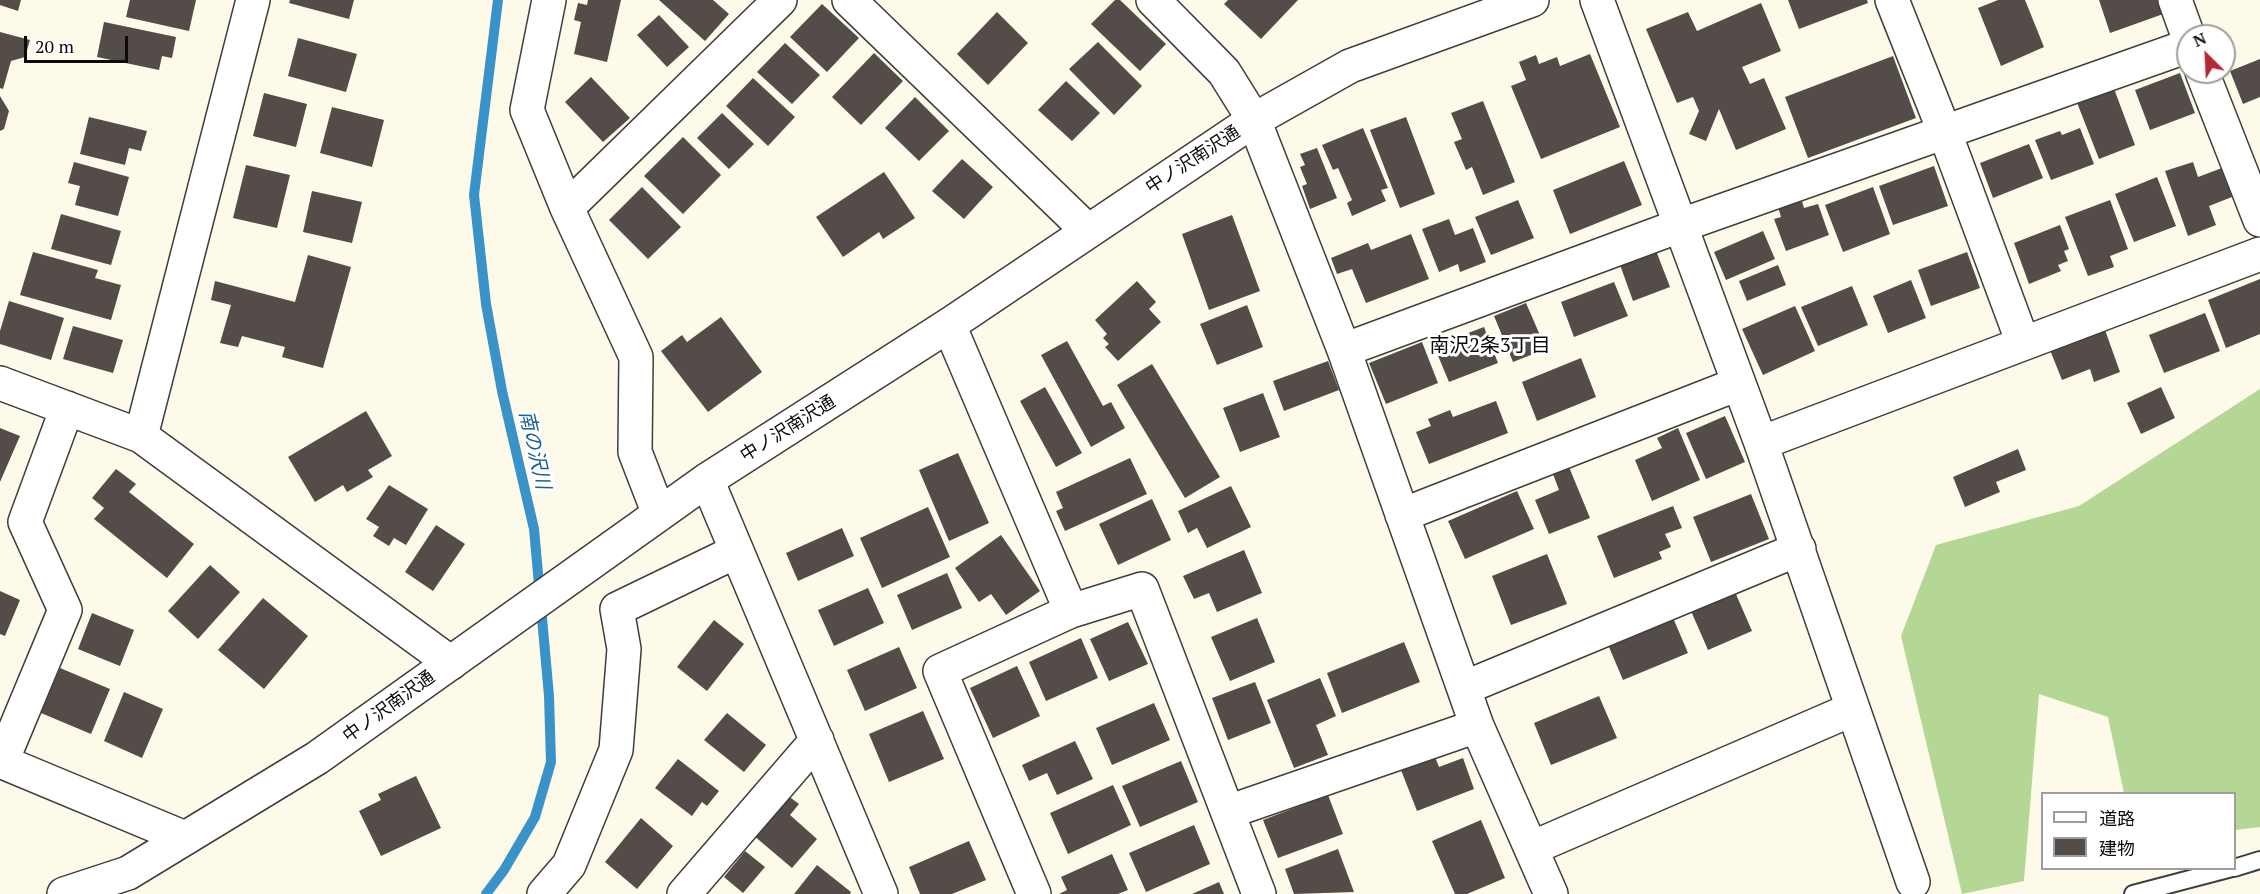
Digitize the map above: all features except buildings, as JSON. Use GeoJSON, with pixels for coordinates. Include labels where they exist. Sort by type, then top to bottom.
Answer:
{"type":"FeatureCollection","features":[{"type":"Feature","properties":{"kind":"street"},"geometry":{"type":"LineString","coordinates":[[141,436],[253,0]]}},
{"type":"Feature","properties":{"kind":"street"},"geometry":{"type":"LineString","coordinates":[[549,0],[527,110],[567,208],[636,357],[635,452],[659,514]]}},
{"type":"Feature","properties":{"kind":"street"},"geometry":{"type":"LineString","coordinates":[[567,208],[780,0]]}},
{"type":"Feature","properties":{"kind":"street"},"geometry":{"type":"LineString","coordinates":[[849,0],[1087,230]]}},
{"type":"Feature","properties":{"kind":"street"},"geometry":{"type":"LineString","coordinates":[[1153,0],[1224,72],[1254,120],[1344,351],[1477,726],[1532,848],[1542,891]]}},
{"type":"Feature","properties":{"kind":"street","name":"中ノ沢南沢通"},"geometry":{"type":"LineString","coordinates":[[64,894],[128,873],[317,759],[707,480],[949,325],[1087,230],[1254,120],[1350,66],[1479,9],[1533,0]]}},
{"type":"Feature","properties":{"kind":"street"},"geometry":{"type":"LineString","coordinates":[[1597,0],[1761,443],[1853,709],[1920,888]]}},
{"type":"Feature","properties":{"kind":"street"},"geometry":{"type":"LineString","coordinates":[[1892,0],[1945,133],[2022,343]]}},
{"type":"Feature","properties":{"kind":"street"},"geometry":{"type":"LineString","coordinates":[[2175,0],[2184,24]]}},
{"type":"Feature","properties":{"kind":"street"},"geometry":{"type":"LineString","coordinates":[[1344,351],[1679,226],[2176,50]]}},
{"type":"Feature","properties":{"kind":"street"},"geometry":{"type":"LineString","coordinates":[[2207,84],[2260,220]]}},
{"type":"Feature","properties":{"kind":"street"},"geometry":{"type":"LineString","coordinates":[[1761,443],[2260,254]]}},
{"type":"Feature","properties":{"kind":"street"},"geometry":{"type":"LineString","coordinates":[[949,325],[1071,611]]}},
{"type":"Feature","properties":{"kind":"street"},"geometry":{"type":"LineString","coordinates":[[0,383],[141,436],[451,663]]}},
{"type":"Feature","properties":{"kind":"street"},"geometry":{"type":"LineString","coordinates":[[1402,515],[1738,384]]}},
{"type":"Feature","properties":{"kind":"street"},"geometry":{"type":"LineString","coordinates":[[67,408],[25,522],[65,610],[1,761],[185,838]]}},
{"type":"Feature","properties":{"kind":"street"},"geometry":{"type":"LineString","coordinates":[[707,480],[881,894]]}},
{"type":"Feature","properties":{"kind":"street"},"geometry":{"type":"LineString","coordinates":[[1464,688],[1799,549]]}},
{"type":"Feature","properties":{"kind":"street"},"geometry":{"type":"LineString","coordinates":[[544,894],[569,865],[616,750],[624,650],[617,609],[737,551]]}},
{"type":"Feature","properties":{"kind":"street"},"geometry":{"type":"LineString","coordinates":[[1034,894],[940,671],[1071,611],[1142,589],[1259,894]]}},
{"type":"Feature","properties":{"kind":"street"},"geometry":{"type":"LineString","coordinates":[[1532,848],[1853,709]]}},
{"type":"Feature","properties":{"kind":"street"},"geometry":{"type":"LineString","coordinates":[[1227,813],[1477,726]]}},
{"type":"Feature","properties":{"kind":"street"},"geometry":{"type":"LineString","coordinates":[[684,894],[817,740]]}},
{"type":"Feature","properties":{"kind":"lane"},"geometry":{"type":"LineString","coordinates":[[2236,867],[2260,860]]}},
{"type":"Feature","properties":{"kind":"lane"},"geometry":{"type":"LineString","coordinates":[[2133,894],[2225,870]]}},
{"type":"Feature","properties":{"kind":"green space"},"geometry":{"type":"Polygon","coordinates":[[[2260,389],[2260,827],[2236,830],[2236,792],[2124,792],[2108,717],[2039,694],[2024,881],[1962,894],[1901,636],[1936,545],[2079,506],[2260,389]]]}},
{"type":"Feature","properties":{"kind":"waterway","name":"南の沢川"},"geometry":{"type":"LineString","coordinates":[[486,894],[504,870],[535,817],[551,762],[549,696],[534,529],[502,391],[486,304],[474,195],[498,0]]}},
{"type":"Feature","properties":{"kind":"district","name":"南沢2条3丁目"},"geometry":{"type":"Point","coordinates":[1490,346]}}]}
